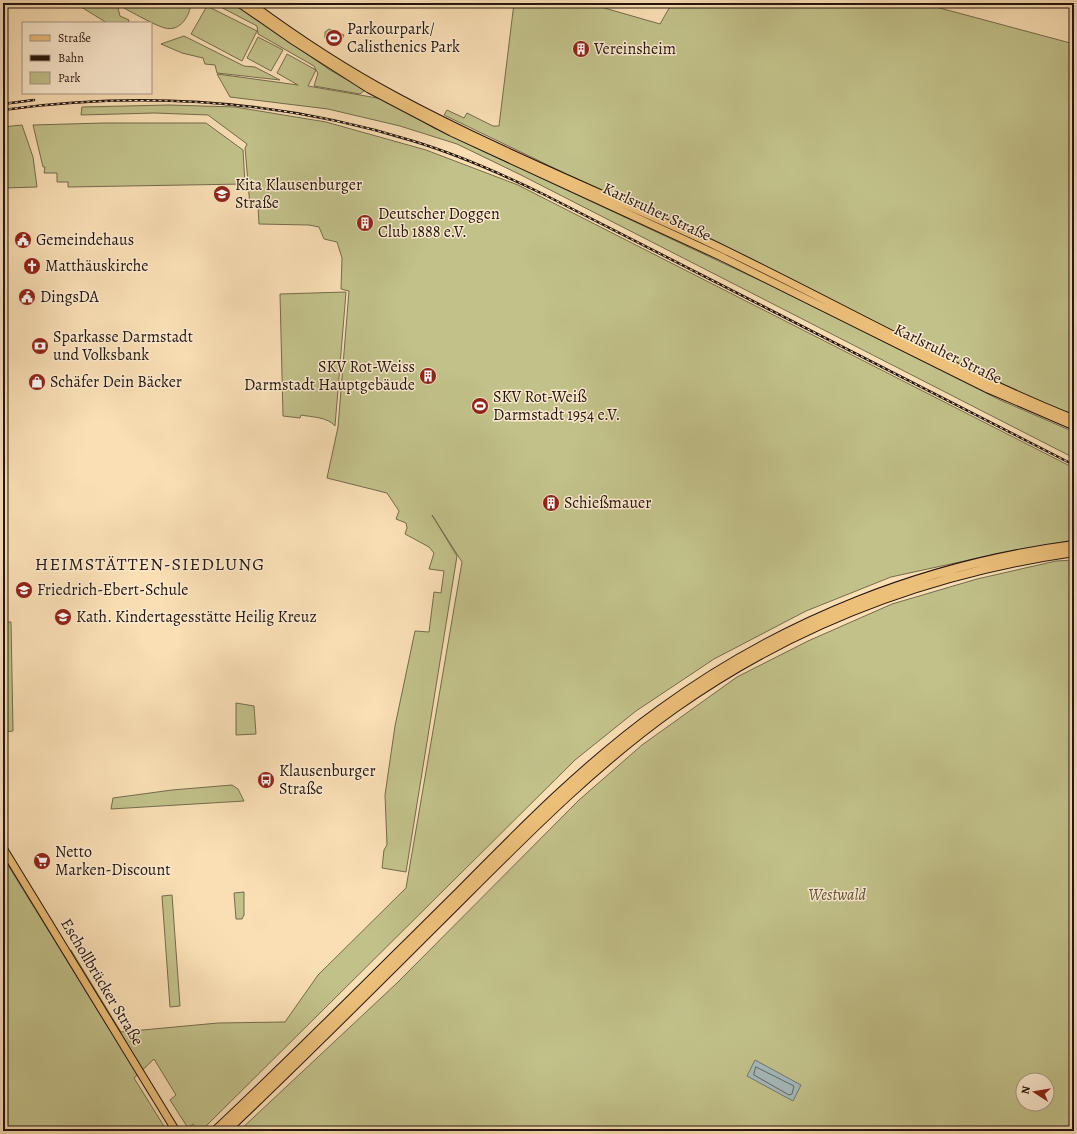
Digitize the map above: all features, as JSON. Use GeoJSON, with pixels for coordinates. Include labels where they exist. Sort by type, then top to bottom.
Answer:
{"type":"FeatureCollection","features":[{"type":"Feature","properties":{"kind":"highway"},"geometry":{"type":"LineString","coordinates":[[215,1131],[566,787],[624,737],[689,689],[728,664],[782,635],[829,612],[877,593],[976,563],[1074,545]]}},
{"type":"Feature","properties":{"kind":"highway"},"geometry":{"type":"LineString","coordinates":[[226,1131],[555,807],[626,745],[686,700],[730,672],[779,645],[865,606],[922,586],[972,572],[1026,560],[1074,552]]}},
{"type":"Feature","properties":{"kind":"main road","name":"Karlsruher Straße"},"geometry":{"type":"LineString","coordinates":[[239,3],[294,41],[369,89],[451,132],[722,257],[981,386],[1074,426]]}},
{"type":"Feature","properties":{"kind":"main road","name":"Karlsruher Straße"},"geometry":{"type":"LineString","coordinates":[[250,3],[330,58],[408,103],[515,155],[728,252],[963,371],[1074,419]]}},
{"type":"Feature","properties":{"kind":"main road","name":"Eschollbrücker Straße"},"geometry":{"type":"LineString","coordinates":[[3,848],[176,1131]]}},
{"type":"Feature","properties":{"kind":"green space"},"geometry":{"type":"Polygon","coordinates":[[[79,3],[108,3],[118,8],[120,16],[129,20],[128,22],[105,22],[78,5],[79,3]]]}},
{"type":"Feature","properties":{"kind":"green space"},"geometry":{"type":"Polygon","coordinates":[[[114,3],[191,3],[189,13],[186,18],[175,28],[165,28],[114,3]]]}},
{"type":"Feature","properties":{"kind":"green space"},"geometry":{"type":"Polygon","coordinates":[[[213,3],[233,3],[330,70],[365,90],[360,94],[314,86],[318,73],[314,66],[258,34],[257,26],[213,3]]]}},
{"type":"Feature","properties":{"kind":"green space"},"geometry":{"type":"Polygon","coordinates":[[[514,3],[587,3],[660,24],[672,3],[921,3],[1074,44],[1074,417],[960,365],[716,241],[610,195],[444,115],[447,110],[464,118],[467,113],[493,126],[499,126],[514,3]]]}},
{"type":"Feature","properties":{"kind":"green space"},"geometry":{"type":"Polygon","coordinates":[[[207,6],[257,31],[242,61],[191,34],[207,6]]]}},
{"type":"Feature","properties":{"kind":"green space","name":"Parkourpark/ Calisthenics Park"},"geometry":{"type":"Polygon","coordinates":[[[329,29],[344,35],[340,43],[334,46],[327,43],[328,40],[325,38],[325,32],[329,29]]]}},
{"type":"Feature","properties":{"kind":"green space"},"geometry":{"type":"Polygon","coordinates":[[[184,36],[244,66],[255,67],[280,80],[217,73],[215,65],[205,64],[203,58],[182,53],[161,44],[184,36]]]}},
{"type":"Feature","properties":{"kind":"green space"},"geometry":{"type":"Polygon","coordinates":[[[258,37],[283,50],[271,71],[247,58],[258,37]]]}},
{"type":"Feature","properties":{"kind":"green space"},"geometry":{"type":"Polygon","coordinates":[[[287,54],[316,70],[308,86],[383,99],[434,128],[772,286],[1000,400],[1074,432],[1074,458],[521,175],[457,144],[400,126],[328,109],[230,97],[217,74],[298,85],[277,73],[287,54]]]}},
{"type":"Feature","properties":{"kind":"green space"},"geometry":{"type":"Polygon","coordinates":[[[169,105],[235,107],[326,122],[426,150],[518,185],[1074,468],[1074,540],[1001,553],[891,577],[806,611],[714,659],[636,711],[575,760],[201,1131],[197,1131],[193,1124],[188,1128],[170,1100],[176,1095],[154,1059],[134,1078],[167,1131],[3,1131],[3,857],[111,1032],[118,1032],[69,951],[71,950],[121,1032],[218,1023],[285,1022],[318,975],[406,888],[462,562],[432,515],[457,556],[406,872],[382,868],[384,850],[387,845],[385,795],[395,726],[415,631],[429,632],[434,592],[441,593],[444,571],[429,569],[434,553],[429,547],[405,534],[407,528],[406,523],[396,519],[399,511],[387,493],[327,478],[338,427],[349,291],[341,289],[342,258],[337,242],[324,239],[319,227],[309,225],[259,224],[258,206],[250,206],[245,148],[247,144],[208,115],[155,113],[81,115],[82,107],[169,105]]]}},
{"type":"Feature","properties":{"kind":"green space"},"geometry":{"type":"Polygon","coordinates":[[[206,123],[243,150],[245,184],[68,187],[68,182],[57,182],[57,173],[44,173],[45,167],[43,167],[33,125],[206,123]]]}},
{"type":"Feature","properties":{"kind":"green space"},"geometry":{"type":"Polygon","coordinates":[[[22,125],[33,157],[37,187],[3,188],[3,127],[22,125]]]}},
{"type":"Feature","properties":{"kind":"green space"},"geometry":{"type":"Polygon","coordinates":[[[346,292],[335,426],[328,421],[319,418],[301,415],[300,418],[283,416],[280,294],[346,292]]]}},
{"type":"Feature","properties":{"kind":"green space","name":"Westwald"},"geometry":{"type":"Polygon","coordinates":[[[1074,560],[1074,1131],[239,1131],[397,983],[579,800],[642,745],[737,677],[808,641],[892,604],[977,579],[1056,561],[1074,560]]]}},
{"type":"Feature","properties":{"kind":"green space"},"geometry":{"type":"Polygon","coordinates":[[[3,622],[11,622],[13,731],[3,732],[3,622]]]}},
{"type":"Feature","properties":{"kind":"green space"},"geometry":{"type":"Polygon","coordinates":[[[236,703],[254,706],[256,734],[236,735],[236,703]]]}},
{"type":"Feature","properties":{"kind":"green space"},"geometry":{"type":"Polygon","coordinates":[[[232,785],[238,789],[244,801],[111,809],[113,798],[172,790],[232,785]]]}},
{"type":"Feature","properties":{"kind":"green space"},"geometry":{"type":"Polygon","coordinates":[[[244,892],[244,915],[242,919],[236,919],[234,893],[244,892]]]}},
{"type":"Feature","properties":{"kind":"green space"},"geometry":{"type":"Polygon","coordinates":[[[172,895],[180,1006],[170,1007],[162,896],[172,895]]]}},
{"type":"Feature","properties":{"kind":"water"},"geometry":{"type":"Polygon","coordinates":[[[755,1060],[801,1085],[793,1101],[747,1076],[755,1060]]]}},
{"type":"Feature","properties":{"kind":"railway"},"geometry":{"type":"LineString","coordinates":[[3,104],[34,100]]}},
{"type":"Feature","properties":{"kind":"railway"},"geometry":{"type":"LineString","coordinates":[[3,110],[55,104],[107,101],[210,103],[261,108],[312,116],[363,127],[430,146],[480,165],[545,195],[1074,465]]}},
{"type":"Feature","properties":{"kind":"place","name":"Parkourpark/ Calisthenics Park"},"geometry":{"type":"Point","coordinates":[334,38]}},
{"type":"Feature","properties":{"kind":"place","name":"Vereinsheim"},"geometry":{"type":"Point","coordinates":[581,49]}},
{"type":"Feature","properties":{"kind":"place","name":"Kita Klausenburger Straße"},"geometry":{"type":"Point","coordinates":[222,194]}},
{"type":"Feature","properties":{"kind":"place","name":"Deutscher Doggen Club 1888 e.V."},"geometry":{"type":"Point","coordinates":[365,223]}},
{"type":"Feature","properties":{"kind":"place","name":"Gemeindehaus"},"geometry":{"type":"Point","coordinates":[23,240]}},
{"type":"Feature","properties":{"kind":"place","name":"Matthäuskirche"},"geometry":{"type":"Point","coordinates":[32,266]}},
{"type":"Feature","properties":{"kind":"place","name":"DingsDA"},"geometry":{"type":"Point","coordinates":[27,297]}},
{"type":"Feature","properties":{"kind":"place","name":"Sparkasse Darmstadt und Volksbank"},"geometry":{"type":"Point","coordinates":[40,346]}},
{"type":"Feature","properties":{"kind":"place","name":"SKV Rot-Weiss Darmstadt Hauptgebäude"},"geometry":{"type":"Point","coordinates":[428,376]}},
{"type":"Feature","properties":{"kind":"place","name":"Schäfer Dein Bäcker"},"geometry":{"type":"Point","coordinates":[37,382]}},
{"type":"Feature","properties":{"kind":"place","name":"SKV Rot-Weiß Darmstadt 1954 e.V."},"geometry":{"type":"Point","coordinates":[480,406]}},
{"type":"Feature","properties":{"kind":"place","name":"Schießmauer"},"geometry":{"type":"Point","coordinates":[551,503]}},
{"type":"Feature","properties":{"kind":"place","name":"Friedrich-Ebert-Schule"},"geometry":{"type":"Point","coordinates":[24,590]}},
{"type":"Feature","properties":{"kind":"place","name":"Kath. Kindertagesstätte Heilig Kreuz"},"geometry":{"type":"Point","coordinates":[63,617]}},
{"type":"Feature","properties":{"kind":"place","name":"Klausenburger Straße"},"geometry":{"type":"Point","coordinates":[266,780]}},
{"type":"Feature","properties":{"kind":"place","name":"Netto Marken-Discount"},"geometry":{"type":"Point","coordinates":[42,861]}},
{"type":"Feature","properties":{"kind":"district","name":"HEIMSTÄTTEN-SIEDLUNG"},"geometry":{"type":"Point","coordinates":[150,564]}}]}
